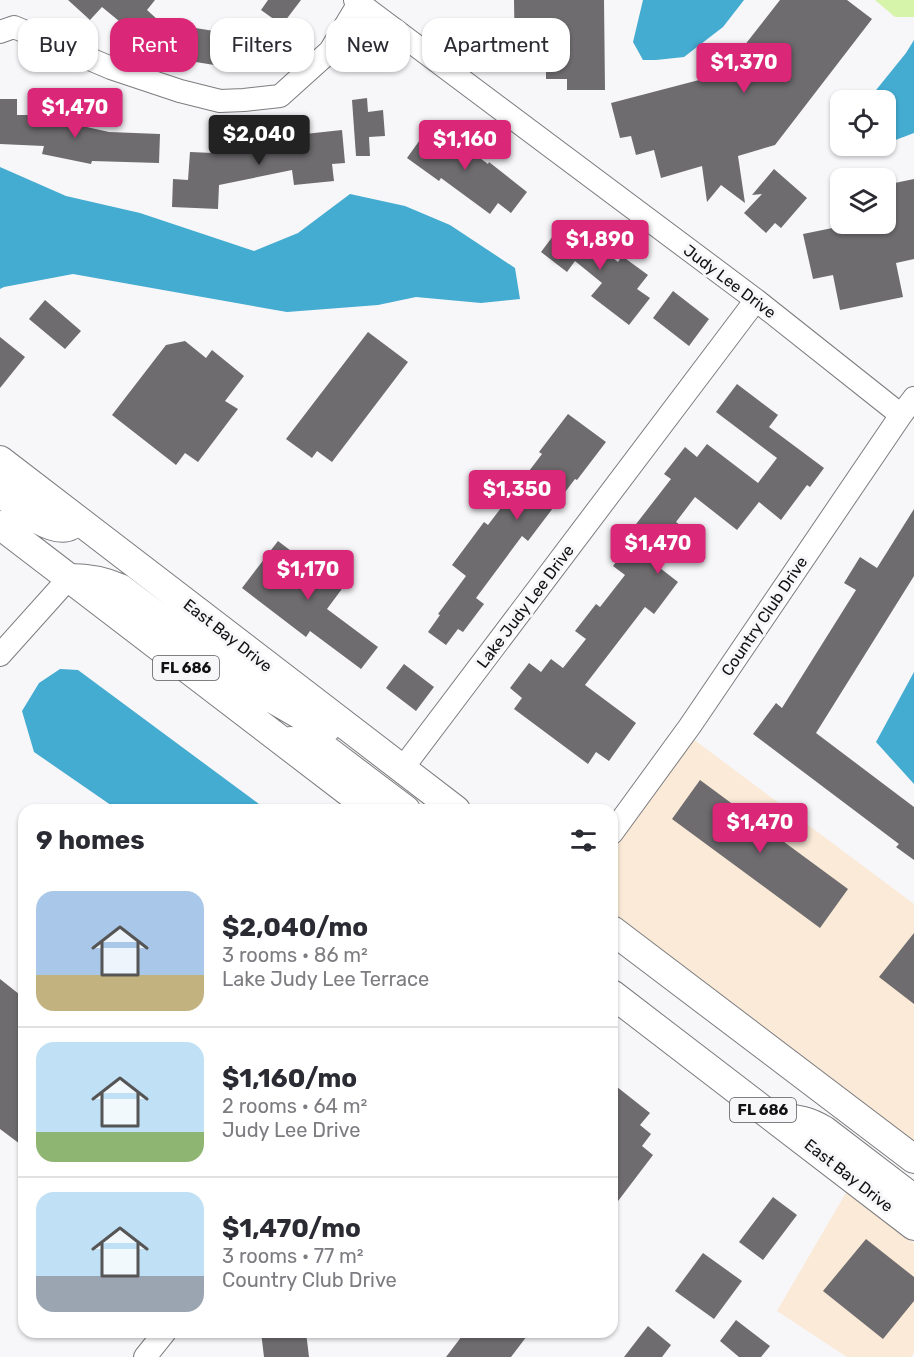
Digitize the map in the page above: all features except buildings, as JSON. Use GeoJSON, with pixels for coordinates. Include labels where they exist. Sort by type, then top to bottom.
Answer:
{"type":"FeatureCollection","features":[{"type":"Feature","properties":{"kind":"main road","name":"East Bay Drive"},"geometry":{"type":"LineString","coordinates":[[0,460],[448,804]]}},
{"type":"Feature","properties":{"kind":"main road"},"geometry":{"type":"LineString","coordinates":[[0,492],[25,511],[54,527],[70,526],[77,520]]}},
{"type":"Feature","properties":{"kind":"main road","name":"FL 686"},"geometry":{"type":"LineString","coordinates":[[0,525],[364,804]]}},
{"type":"Feature","properties":{"kind":"main road"},"geometry":{"type":"LineString","coordinates":[[69,578],[95,580],[120,588],[247,684],[321,725],[338,732],[353,731]]}},
{"type":"Feature","properties":{"kind":"main road"},"geometry":{"type":"LineString","coordinates":[[282,741],[310,743],[328,751],[398,804]]}},
{"type":"Feature","properties":{"kind":"main road","name":"FL 686"},"geometry":{"type":"LineString","coordinates":[[618,935],[914,1159]]}},
{"type":"Feature","properties":{"kind":"main road","name":"East Bay Drive"},"geometry":{"type":"LineString","coordinates":[[618,999],[914,1226]]}},
{"type":"Feature","properties":{"kind":"main road"},"geometry":{"type":"LineString","coordinates":[[775,1119],[798,1118],[824,1130],[914,1199]]}},
{"type":"Feature","properties":{"kind":"street"},"geometry":{"type":"LineString","coordinates":[[0,32],[14,27],[111,68],[180,91],[220,101],[244,100],[280,96],[330,51],[357,2]]}},
{"type":"Feature","properties":{"kind":"street","name":"Judy Lee Drive"},"geometry":{"type":"LineString","coordinates":[[357,2],[756,300],[907,406]]}},
{"type":"Feature","properties":{"kind":"street","name":"Lake Judy Lee Drive"},"geometry":{"type":"LineString","coordinates":[[402,769],[756,300]]}},
{"type":"Feature","properties":{"kind":"street","name":"Country Club Drive"},"geometry":{"type":"LineString","coordinates":[[618,825],[690,726],[907,406]]}},
{"type":"Feature","properties":{"kind":"street"},"geometry":{"type":"LineString","coordinates":[[0,655],[69,578]]}},
{"type":"Feature","properties":{"kind":"street"},"geometry":{"type":"LineString","coordinates":[[145,1357],[160,1338]]}},
{"type":"Feature","properties":{"kind":"shaded area"},"geometry":{"type":"Polygon","coordinates":[[[693,739],[914,904],[914,1145],[618,920],[618,843],[693,739]]]}},
{"type":"Feature","properties":{"kind":"shaded area"},"geometry":{"type":"Polygon","coordinates":[[[847,1191],[914,1243],[914,1353],[911,1357],[847,1357],[777,1311],[847,1191]]]}},
{"type":"Feature","properties":{"kind":"green space"},"geometry":{"type":"Polygon","coordinates":[[[875,0],[914,0],[914,17],[895,17],[875,0]]]}},
{"type":"Feature","properties":{"kind":"water"},"geometry":{"type":"Polygon","coordinates":[[[643,0],[744,0],[723,27],[684,57],[643,60],[633,42],[643,0]]]}},
{"type":"Feature","properties":{"kind":"water"},"geometry":{"type":"Polygon","coordinates":[[[914,40],[914,133],[896,140],[896,90],[876,90],[914,40]]]}},
{"type":"Feature","properties":{"kind":"water"},"geometry":{"type":"Polygon","coordinates":[[[0,167],[66,196],[140,213],[254,251],[298,233],[350,194],[405,206],[450,225],[515,268],[520,299],[481,303],[416,297],[378,305],[287,312],[73,274],[0,289],[0,167]]]}},
{"type":"Feature","properties":{"kind":"water"},"geometry":{"type":"Polygon","coordinates":[[[60,669],[78,670],[259,804],[109,804],[34,752],[22,711],[39,683],[60,669]]]}},
{"type":"Feature","properties":{"kind":"water"},"geometry":{"type":"Polygon","coordinates":[[[914,672],[914,784],[876,742],[914,672]]]}}]}
